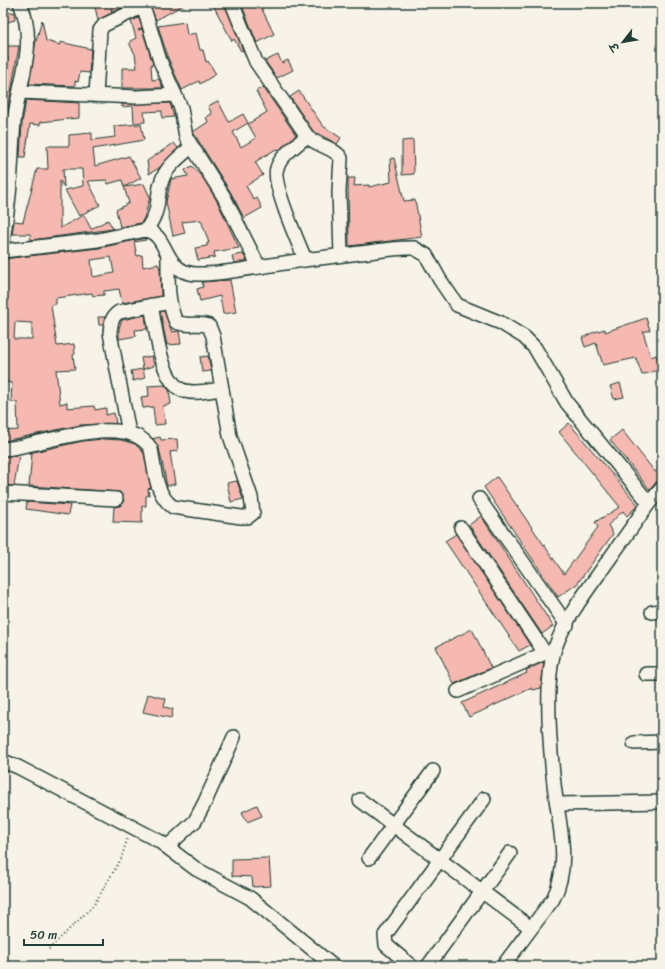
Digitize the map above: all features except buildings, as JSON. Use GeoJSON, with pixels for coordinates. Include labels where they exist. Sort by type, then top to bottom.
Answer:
{"type":"FeatureCollection","features":[{"type":"Feature","properties":{"kind":"street"},"geometry":{"type":"LineString","coordinates":[[3,243],[10,184],[8,135],[24,79],[28,35],[27,22],[20,3]]}},
{"type":"Feature","properties":{"kind":"street"},"geometry":{"type":"LineString","coordinates":[[232,3],[256,62],[307,136],[314,143],[338,154],[341,158],[339,191],[340,255]]}},
{"type":"Feature","properties":{"kind":"street"},"geometry":{"type":"LineString","coordinates":[[96,95],[100,30],[104,25],[141,5],[160,61],[181,108],[186,137],[191,147],[224,196],[259,267]]}},
{"type":"Feature","properties":{"kind":"street"},"geometry":{"type":"LineString","coordinates":[[20,92],[137,97],[175,95]]}},
{"type":"Feature","properties":{"kind":"street"},"geometry":{"type":"LineString","coordinates":[[305,259],[284,204],[275,174],[281,161],[307,136]]}},
{"type":"Feature","properties":{"kind":"street"},"geometry":{"type":"LineString","coordinates":[[146,230],[157,212],[161,180],[165,173],[191,147]]}},
{"type":"Feature","properties":{"kind":"street"},"geometry":{"type":"LineString","coordinates":[[3,251],[98,240],[146,230],[152,231],[158,236],[168,257],[175,266],[184,272],[195,274],[407,247],[421,251],[430,261],[446,291],[457,304],[501,323],[524,336],[535,348],[567,403],[649,503]]}},
{"type":"Feature","properties":{"kind":"street"},"geometry":{"type":"LineString","coordinates":[[3,449],[23,447],[96,431],[110,430],[129,433],[147,442],[150,449],[157,483],[161,494],[169,505],[173,507],[241,517],[248,517],[253,513],[254,507],[230,436],[213,336],[209,326],[204,324],[182,324],[176,322],[170,302],[168,287],[168,257]]}},
{"type":"Feature","properties":{"kind":"street"},"geometry":{"type":"LineString","coordinates":[[129,433],[110,333],[111,322],[114,315],[119,312],[170,302]]}},
{"type":"Feature","properties":{"kind":"street"},"geometry":{"type":"LineString","coordinates":[[151,305],[163,364],[169,377],[175,385],[183,390],[194,392],[222,388]]}},
{"type":"Feature","properties":{"kind":"street"},"geometry":{"type":"LineString","coordinates":[[458,691],[550,650],[567,625],[577,604],[649,503],[662,488]]}},
{"type":"Feature","properties":{"kind":"street"},"geometry":{"type":"LineString","coordinates":[[3,492],[116,499]]}},
{"type":"Feature","properties":{"kind":"street"},"geometry":{"type":"LineString","coordinates":[[479,499],[567,625]]}},
{"type":"Feature","properties":{"kind":"street"},"geometry":{"type":"LineString","coordinates":[[461,528],[550,650],[551,668],[549,718],[554,784],[563,843],[562,876],[553,899],[504,966]]}},
{"type":"Feature","properties":{"kind":"street"},"geometry":{"type":"LineString","coordinates":[[646,674],[662,674]]}},
{"type":"Feature","properties":{"kind":"street"},"geometry":{"type":"LineString","coordinates":[[168,846],[195,821],[206,802],[234,737]]}},
{"type":"Feature","properties":{"kind":"street"},"geometry":{"type":"LineString","coordinates":[[634,743],[662,742]]}},
{"type":"Feature","properties":{"kind":"street"},"geometry":{"type":"LineString","coordinates":[[3,761],[18,767],[168,846],[196,868],[250,898],[334,966]]}},
{"type":"Feature","properties":{"kind":"street"},"geometry":{"type":"LineString","coordinates":[[369,858],[432,771]]}},
{"type":"Feature","properties":{"kind":"street"},"geometry":{"type":"LineString","coordinates":[[411,966],[386,945],[385,936],[439,859],[484,799]]}},
{"type":"Feature","properties":{"kind":"street"},"geometry":{"type":"LineString","coordinates":[[360,800],[532,928]]}},
{"type":"Feature","properties":{"kind":"street"},"geometry":{"type":"LineString","coordinates":[[558,804],[662,802]]}},
{"type":"Feature","properties":{"kind":"street"},"geometry":{"type":"LineString","coordinates":[[428,966],[510,853]]}},
{"type":"Feature","properties":{"kind":"path"},"geometry":{"type":"LineString","coordinates":[[49,949],[93,906],[121,859],[132,827]]}}]}
